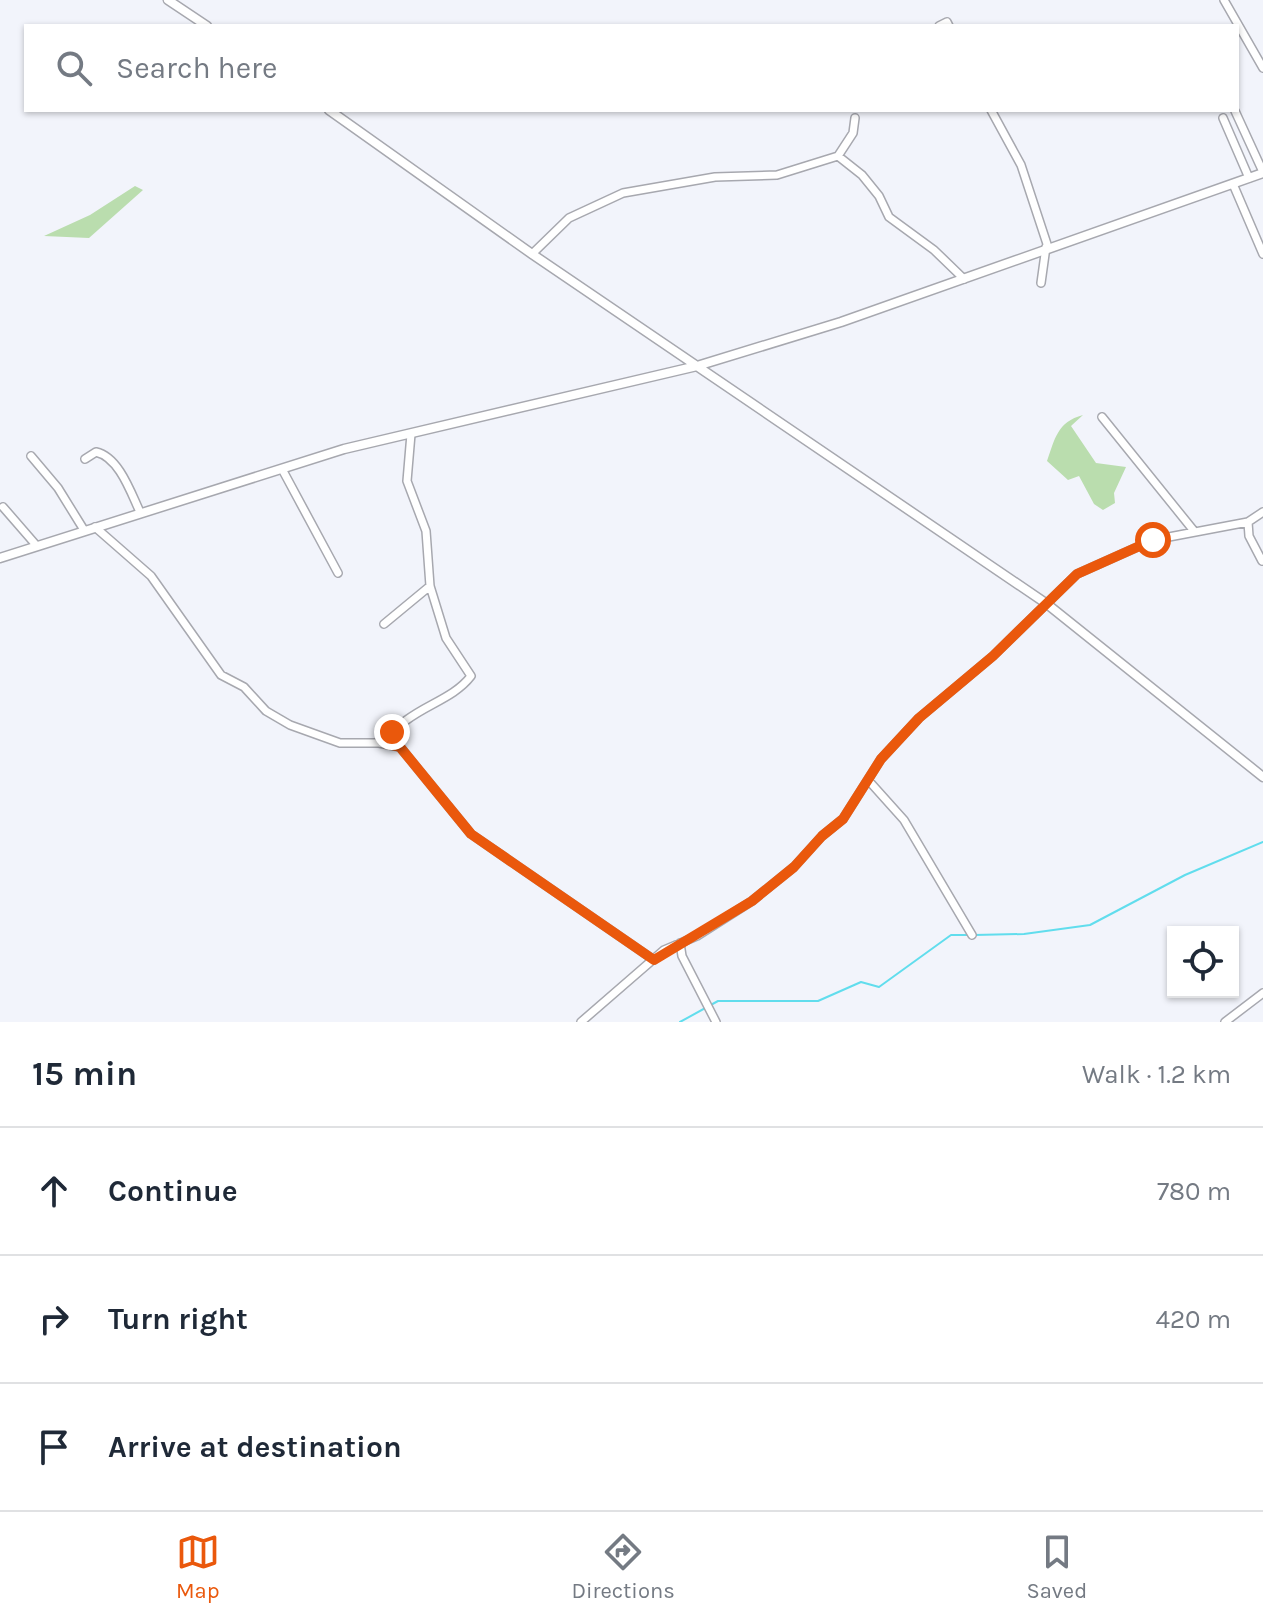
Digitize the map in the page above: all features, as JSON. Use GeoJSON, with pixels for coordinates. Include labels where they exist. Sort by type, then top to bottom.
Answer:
{"type":"FeatureCollection","features":[{"type":"Feature","properties":{"kind":"street"},"geometry":{"type":"LineString","coordinates":[[168,0],[204,24]]}},
{"type":"Feature","properties":{"kind":"street"},"geometry":{"type":"LineString","coordinates":[[1224,0],[1238,24]]}},
{"type":"Feature","properties":{"kind":"street"},"geometry":{"type":"LineString","coordinates":[[1239,26],[1263,68]]}},
{"type":"Feature","properties":{"kind":"street"},"geometry":{"type":"LineString","coordinates":[[332,112],[532,254],[1047,604],[1263,777]]}},
{"type":"Feature","properties":{"kind":"street"},"geometry":{"type":"LineString","coordinates":[[992,112],[1021,165],[1047,247],[1041,283]]}},
{"type":"Feature","properties":{"kind":"street"},"geometry":{"type":"LineString","coordinates":[[0,558],[282,469],[411,434],[697,366],[841,322],[1263,173],[1235,112]]}},
{"type":"Feature","properties":{"kind":"street"},"geometry":{"type":"LineString","coordinates":[[532,254],[569,218],[623,193],[715,177],[777,175],[838,156],[853,133],[855,118]]}},
{"type":"Feature","properties":{"kind":"street"},"geometry":{"type":"LineString","coordinates":[[1223,118],[1249,178]]}},
{"type":"Feature","properties":{"kind":"street"},"geometry":{"type":"LineString","coordinates":[[838,156],[862,175],[879,196],[889,217],[934,250],[964,279]]}},
{"type":"Feature","properties":{"kind":"street"},"geometry":{"type":"LineString","coordinates":[[1233,184],[1263,254]]}},
{"type":"Feature","properties":{"kind":"street"},"geometry":{"type":"LineString","coordinates":[[934,250],[940,241]]}},
{"type":"Feature","properties":{"kind":"street"},"geometry":{"type":"LineString","coordinates":[[1102,417],[1194,531]]}},
{"type":"Feature","properties":{"kind":"street"},"geometry":{"type":"LineString","coordinates":[[387,744],[392,732],[419,709],[449,695],[471,676],[446,638],[430,586],[426,531],[407,481],[411,434]]}},
{"type":"Feature","properties":{"kind":"street"},"geometry":{"type":"LineString","coordinates":[[85,459],[96,452],[103,454],[117,468],[140,512]]}},
{"type":"Feature","properties":{"kind":"street"},"geometry":{"type":"LineString","coordinates":[[31,456],[58,488],[84,530]]}},
{"type":"Feature","properties":{"kind":"street"},"geometry":{"type":"LineString","coordinates":[[282,469],[338,573]]}},
{"type":"Feature","properties":{"kind":"street"},"geometry":{"type":"LineString","coordinates":[[3,507],[36,545]]}},
{"type":"Feature","properties":{"kind":"street"},"geometry":{"type":"LineString","coordinates":[[581,1022],[654,960],[752,901],[794,867],[822,836],[843,819],[881,759],[919,718],[993,656],[1077,574],[1109,557],[1153,540],[1248,522],[1263,512]]}},
{"type":"Feature","properties":{"kind":"street"},"geometry":{"type":"LineString","coordinates":[[1248,522],[1249,536],[1262,561]]}},
{"type":"Feature","properties":{"kind":"street"},"geometry":{"type":"LineString","coordinates":[[95,527],[151,576],[221,675],[244,687],[266,711],[290,725],[340,743],[400,747],[471,834],[654,960]]}},
{"type":"Feature","properties":{"kind":"street"},"geometry":{"type":"LineString","coordinates":[[384,624],[430,586]]}},
{"type":"Feature","properties":{"kind":"street"},"geometry":{"type":"LineString","coordinates":[[869,781],[904,820],[972,935]]}},
{"type":"Feature","properties":{"kind":"street"},"geometry":{"type":"LineString","coordinates":[[680,943],[682,956],[716,1022]]}},
{"type":"Feature","properties":{"kind":"street"},"geometry":{"type":"LineString","coordinates":[[1225,1022],[1263,993]]}},
{"type":"Feature","properties":{"kind":"green space"},"geometry":{"type":"Polygon","coordinates":[[[135,186],[143,190],[89,238],[44,236],[90,215],[135,186]]]}},
{"type":"Feature","properties":{"kind":"green space"},"geometry":{"type":"Polygon","coordinates":[[[1083,415],[1071,426],[1096,463],[1126,467],[1114,493],[1115,503],[1103,510],[1094,504],[1079,476],[1068,480],[1047,461],[1062,427],[1083,415]]]}},
{"type":"Feature","properties":{"kind":"waterway"},"geometry":{"type":"LineString","coordinates":[[974,935],[1024,934],[1090,925],[1185,875],[1263,842]]}},
{"type":"Feature","properties":{"kind":"waterway"},"geometry":{"type":"LineString","coordinates":[[680,1022],[718,1001],[818,1001],[861,982],[879,987],[951,935],[968,935]]}},
{"type":"Feature","properties":{"kind":"route"},"geometry":{"type":"LineString","coordinates":[[392,732],[387,744],[400,747],[471,834],[654,960],[664,950],[697,936],[752,901],[794,867],[822,836],[843,819],[881,759],[919,718],[993,656],[1077,574],[1109,557],[1153,540]]}}]}
